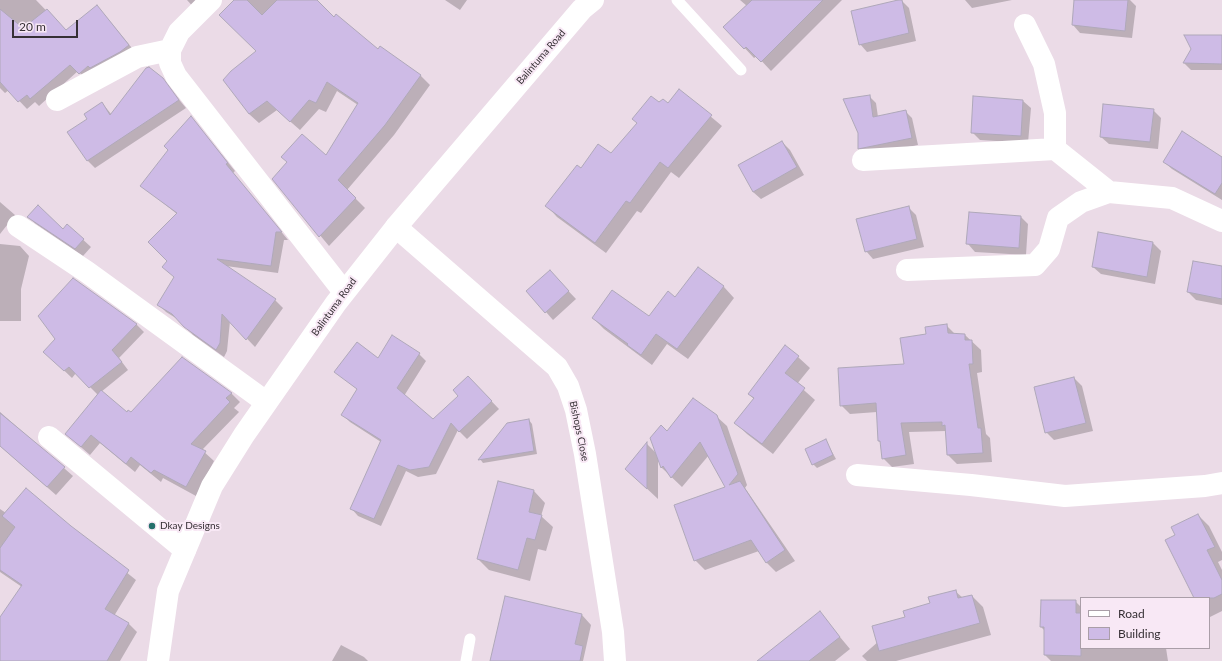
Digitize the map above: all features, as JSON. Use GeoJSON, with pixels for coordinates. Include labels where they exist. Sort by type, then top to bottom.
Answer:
{"type":"FeatureCollection","features":[{"type":"Feature","properties":{"kind":"street"},"geometry":{"type":"LineString","coordinates":[[211,0],[179,32],[170,50],[170,63],[176,76],[185,89],[344,292]]}},
{"type":"Feature","properties":{"kind":"street","name":"Balintuma Road"},"geometry":{"type":"LineString","coordinates":[[158,661],[168,591],[185,550],[212,486],[266,402],[344,292],[396,227],[582,10],[593,0]]}},
{"type":"Feature","properties":{"kind":"street"},"geometry":{"type":"LineString","coordinates":[[1025,25],[1044,64],[1055,113],[1055,149]]}},
{"type":"Feature","properties":{"kind":"street"},"geometry":{"type":"LineString","coordinates":[[57,100],[137,57],[170,50]]}},
{"type":"Feature","properties":{"kind":"street"},"geometry":{"type":"LineString","coordinates":[[863,160],[1055,149],[1109,192]]}},
{"type":"Feature","properties":{"kind":"street"},"geometry":{"type":"LineString","coordinates":[[907,270],[1035,265],[1049,249],[1058,218],[1081,202],[1109,192],[1172,198],[1222,221]]}},
{"type":"Feature","properties":{"kind":"street"},"geometry":{"type":"LineString","coordinates":[[18,226],[87,272],[266,402]]}},
{"type":"Feature","properties":{"kind":"street","name":"Bishops Close"},"geometry":{"type":"LineString","coordinates":[[396,227],[557,366],[568,386],[576,410],[585,454],[613,632],[615,661]]}},
{"type":"Feature","properties":{"kind":"street"},"geometry":{"type":"LineString","coordinates":[[49,437],[185,550]]}},
{"type":"Feature","properties":{"kind":"street"},"geometry":{"type":"LineString","coordinates":[[857,475],[971,485],[1065,496],[1205,486],[1222,483]]}},
{"type":"Feature","properties":{"kind":"lane"},"geometry":{"type":"LineString","coordinates":[[677,0],[741,70]]}},
{"type":"Feature","properties":{"kind":"lane"},"geometry":{"type":"LineString","coordinates":[[466,661],[470,639]]}},
{"type":"Feature","properties":{"kind":"building"},"geometry":{"type":"Polygon","coordinates":[[[234,0],[247,0],[262,15],[277,0],[317,0],[334,17],[336,14],[378,49],[380,46],[421,75],[385,125],[338,180],[356,198],[319,237],[272,179],[287,162],[281,157],[302,134],[326,155],[358,103],[327,82],[316,103],[309,100],[290,122],[267,101],[249,114],[223,80],[231,71],[256,51],[219,15],[234,0]]]}},
{"type":"Feature","properties":{"kind":"building"},"geometry":{"type":"Polygon","coordinates":[[[752,0],[823,0],[761,62],[746,47],[744,49],[723,27],[752,0]]]}},
{"type":"Feature","properties":{"kind":"building"},"geometry":{"type":"Polygon","coordinates":[[[902,0],[909,33],[859,45],[851,11],[902,0]]]}},
{"type":"Feature","properties":{"kind":"building"},"geometry":{"type":"Polygon","coordinates":[[[1074,0],[1128,0],[1125,31],[1072,25],[1074,0]]]}},
{"type":"Feature","properties":{"kind":"building"},"geometry":{"type":"Polygon","coordinates":[[[97,5],[129,45],[120,52],[90,68],[88,66],[79,74],[70,65],[30,99],[27,95],[18,102],[0,82],[0,9],[23,28],[47,9],[66,30],[97,5]]]}},
{"type":"Feature","properties":{"kind":"building"},"geometry":{"type":"Polygon","coordinates":[[[1184,35],[1222,35],[1222,64],[1183,63],[1191,49],[1184,35]]]}},
{"type":"Feature","properties":{"kind":"building"},"geometry":{"type":"Polygon","coordinates":[[[149,67],[163,78],[179,100],[87,161],[67,132],[87,119],[84,114],[102,102],[110,115],[146,68],[149,67]]]}},
{"type":"Feature","properties":{"kind":"building"},"geometry":{"type":"Polygon","coordinates":[[[679,89],[712,115],[668,168],[660,162],[630,203],[626,201],[595,243],[545,206],[577,165],[581,168],[598,144],[611,153],[637,123],[632,119],[651,96],[659,102],[663,99],[668,103],[679,89]]]}},
{"type":"Feature","properties":{"kind":"building"},"geometry":{"type":"Polygon","coordinates":[[[870,95],[873,117],[906,110],[912,138],[858,149],[858,133],[843,99],[870,95]]]}},
{"type":"Feature","properties":{"kind":"building"},"geometry":{"type":"Polygon","coordinates":[[[973,96],[1023,100],[1021,136],[971,133],[973,96]]]}},
{"type":"Feature","properties":{"kind":"building"},"geometry":{"type":"Polygon","coordinates":[[[1103,104],[1154,109],[1150,142],[1100,137],[1103,104]]]}},
{"type":"Feature","properties":{"kind":"building"},"geometry":{"type":"Polygon","coordinates":[[[191,116],[228,163],[226,164],[282,232],[276,232],[271,266],[217,259],[276,299],[246,340],[222,314],[220,343],[216,350],[184,327],[172,314],[157,305],[174,277],[162,267],[167,261],[148,242],[177,213],[140,186],[168,150],[164,146],[191,116]]]}},
{"type":"Feature","properties":{"kind":"building"},"geometry":{"type":"Polygon","coordinates":[[[1182,131],[1222,157],[1222,183],[1215,194],[1163,162],[1182,131]]]}},
{"type":"Feature","properties":{"kind":"building"},"geometry":{"type":"Polygon","coordinates":[[[782,141],[797,167],[753,192],[738,165],[782,141]]]}},
{"type":"Feature","properties":{"kind":"building"},"geometry":{"type":"Polygon","coordinates":[[[38,205],[63,229],[67,224],[84,239],[75,249],[27,217],[38,205]]]}},
{"type":"Feature","properties":{"kind":"building"},"geometry":{"type":"Polygon","coordinates":[[[909,206],[917,239],[865,252],[856,219],[909,206]]]}},
{"type":"Feature","properties":{"kind":"building"},"geometry":{"type":"Polygon","coordinates":[[[969,212],[1021,216],[1019,248],[966,244],[969,212]]]}},
{"type":"Feature","properties":{"kind":"building"},"geometry":{"type":"Polygon","coordinates":[[[1098,232],[1153,242],[1147,277],[1092,267],[1098,232]]]}},
{"type":"Feature","properties":{"kind":"building"},"geometry":{"type":"Polygon","coordinates":[[[1193,261],[1222,266],[1222,299],[1187,292],[1193,261]]]}},
{"type":"Feature","properties":{"kind":"building"},"geometry":{"type":"Polygon","coordinates":[[[698,267],[724,286],[677,349],[656,334],[641,355],[592,318],[612,290],[649,316],[668,291],[675,297],[698,267]]]}},
{"type":"Feature","properties":{"kind":"building"},"geometry":{"type":"Polygon","coordinates":[[[550,270],[569,291],[545,313],[526,291],[550,270]]]}},
{"type":"Feature","properties":{"kind":"building"},"geometry":{"type":"Polygon","coordinates":[[[73,278],[137,324],[112,350],[122,362],[89,388],[69,367],[64,371],[43,352],[55,339],[38,316],[73,278]]]}},
{"type":"Feature","properties":{"kind":"building"},"geometry":{"type":"Polygon","coordinates":[[[947,324],[948,333],[965,334],[965,340],[972,340],[973,364],[969,364],[978,428],[981,428],[983,453],[947,455],[945,425],[942,426],[942,422],[901,423],[906,455],[882,459],[880,441],[878,441],[876,403],[840,406],[838,368],[904,364],[900,338],[926,334],[925,327],[947,324]]]}},
{"type":"Feature","properties":{"kind":"building"},"geometry":{"type":"Polygon","coordinates":[[[392,335],[420,353],[397,388],[433,419],[458,396],[453,390],[468,376],[492,401],[459,432],[451,423],[429,467],[410,470],[398,465],[374,519],[350,509],[381,440],[341,415],[357,389],[334,372],[357,342],[378,358],[392,335]]]}},
{"type":"Feature","properties":{"kind":"building"},"geometry":{"type":"Polygon","coordinates":[[[785,345],[799,356],[785,373],[805,388],[762,444],[734,423],[754,398],[748,394],[785,345]]]}},
{"type":"Feature","properties":{"kind":"building"},"geometry":{"type":"Polygon","coordinates":[[[182,357],[232,393],[226,398],[230,402],[191,444],[206,451],[186,487],[154,470],[151,473],[131,457],[126,464],[91,435],[81,447],[65,434],[101,390],[127,412],[128,410],[131,412],[182,357]]]}},
{"type":"Feature","properties":{"kind":"building"},"geometry":{"type":"Polygon","coordinates":[[[1074,377],[1086,423],[1045,433],[1034,387],[1074,377]]]}},
{"type":"Feature","properties":{"kind":"building"},"geometry":{"type":"Polygon","coordinates":[[[693,398],[717,415],[738,474],[729,485],[740,481],[785,550],[766,563],[751,540],[694,561],[674,505],[725,487],[700,442],[671,478],[663,466],[661,468],[650,438],[661,425],[667,431],[693,398]]]}},
{"type":"Feature","properties":{"kind":"building"},"geometry":{"type":"Polygon","coordinates":[[[0,413],[65,467],[47,487],[0,446],[0,413]]]}},
{"type":"Feature","properties":{"kind":"building"},"geometry":{"type":"Polygon","coordinates":[[[529,419],[534,451],[478,460],[507,423],[529,419]]]}},
{"type":"Feature","properties":{"kind":"building"},"geometry":{"type":"Polygon","coordinates":[[[826,439],[833,455],[812,465],[805,449],[826,439]]]}},
{"type":"Feature","properties":{"kind":"building"},"geometry":{"type":"Polygon","coordinates":[[[647,442],[647,489],[625,469],[647,442]]]}},
{"type":"Feature","properties":{"kind":"building"},"geometry":{"type":"Polygon","coordinates":[[[498,481],[534,490],[529,512],[542,515],[535,540],[527,538],[518,570],[477,559],[498,481]]]}},
{"type":"Feature","properties":{"kind":"building"},"geometry":{"type":"Polygon","coordinates":[[[26,488],[71,526],[129,570],[105,609],[129,623],[107,661],[0,661],[0,617],[22,585],[0,570],[0,548],[15,527],[2,516],[26,488]]]}},
{"type":"Feature","properties":{"kind":"building"},"geometry":{"type":"Polygon","coordinates":[[[1198,514],[1215,547],[1207,550],[1222,580],[1222,594],[1214,598],[1194,597],[1165,540],[1175,535],[1171,527],[1198,514]]]}},
{"type":"Feature","properties":{"kind":"building"},"geometry":{"type":"Polygon","coordinates":[[[956,590],[958,598],[972,595],[980,623],[879,651],[872,626],[905,617],[903,611],[930,603],[928,597],[956,590]]]}},
{"type":"Feature","properties":{"kind":"building"},"geometry":{"type":"Polygon","coordinates":[[[505,596],[582,614],[575,644],[583,646],[580,661],[490,661],[505,596]]]}},
{"type":"Feature","properties":{"kind":"building"},"geometry":{"type":"Polygon","coordinates":[[[1041,600],[1076,600],[1076,613],[1080,613],[1081,656],[1044,655],[1044,627],[1040,627],[1041,600]]]}},
{"type":"Feature","properties":{"kind":"building"},"geometry":{"type":"Polygon","coordinates":[[[820,611],[840,637],[809,661],[757,661],[820,611]]]}},
{"type":"Feature","properties":{"kind":"place","name":"Dkay Designs"},"geometry":{"type":"Point","coordinates":[152,526]}}]}
